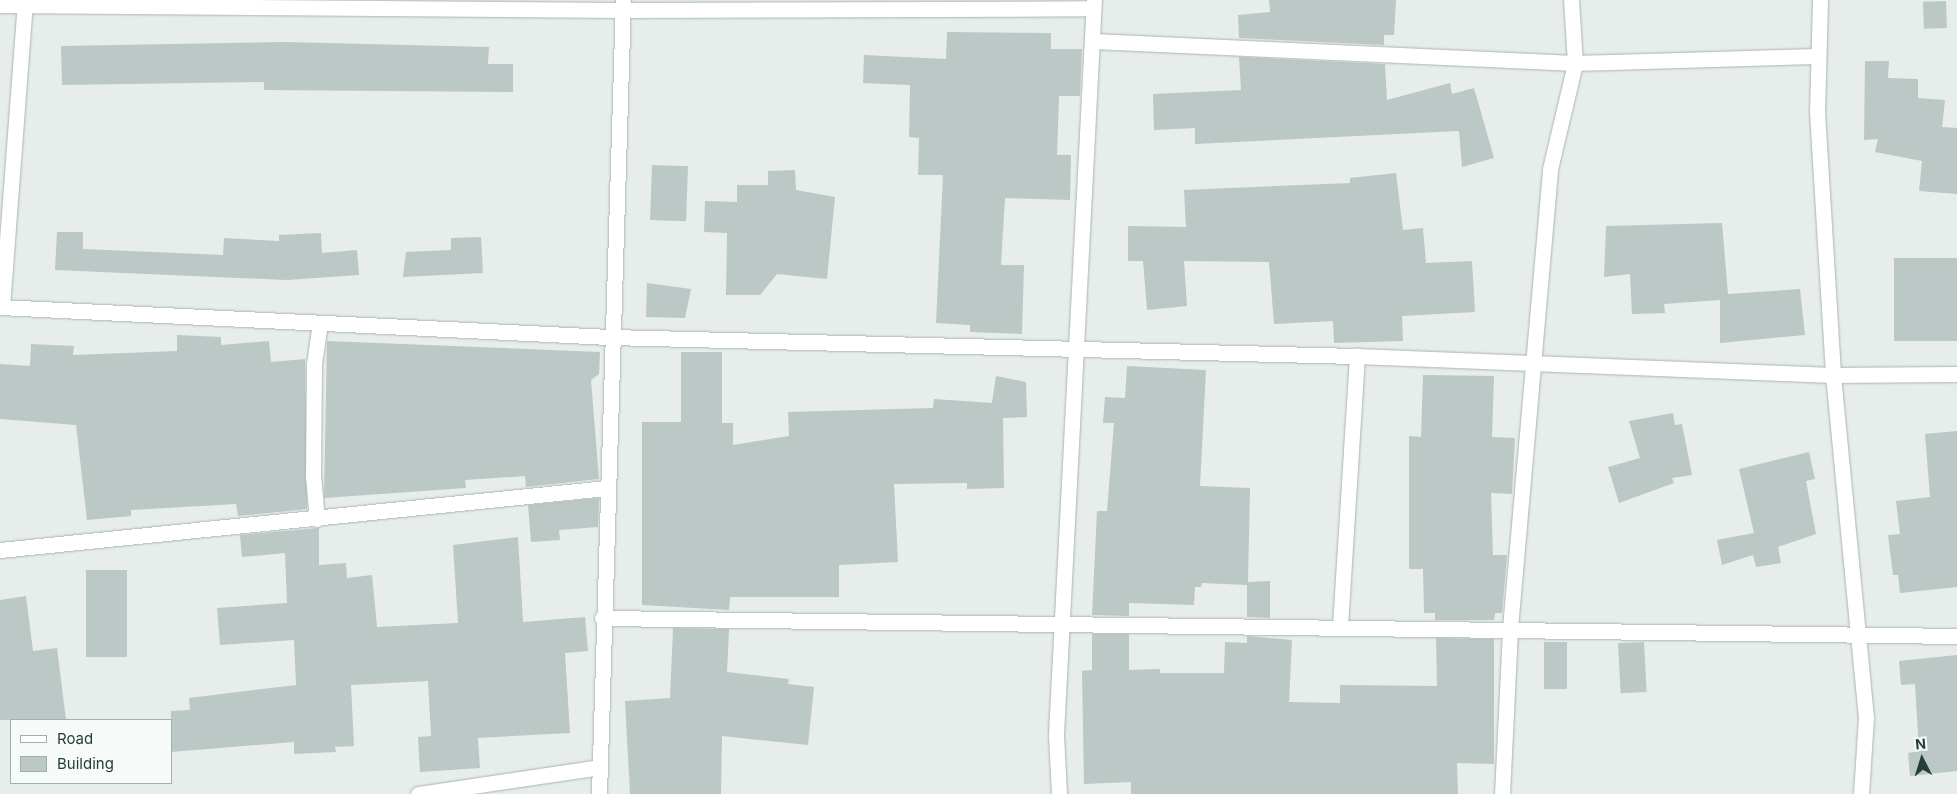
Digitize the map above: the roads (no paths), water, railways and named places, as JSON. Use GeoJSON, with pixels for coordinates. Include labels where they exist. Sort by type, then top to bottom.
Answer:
{"type":"FeatureCollection","features":[{"type":"Feature","properties":{"kind":"street"},"geometry":{"type":"LineString","coordinates":[[1502,794],[1510,628],[1535,362],[1550,169],[1574,63],[1571,0]]}},
{"type":"Feature","properties":{"kind":"street"},"geometry":{"type":"LineString","coordinates":[[1820,0],[1815,56],[1833,375],[1866,718],[1861,794]]}},
{"type":"Feature","properties":{"kind":"street"},"geometry":{"type":"LineString","coordinates":[[24,3],[1,307],[610,337],[1358,356],[1833,375],[1957,374]]}},
{"type":"Feature","properties":{"kind":"street"},"geometry":{"type":"LineString","coordinates":[[0,5],[24,3],[1094,4],[1094,42],[1078,350],[1056,734],[1059,794]]}},
{"type":"Feature","properties":{"kind":"street"},"geometry":{"type":"LineString","coordinates":[[599,794],[610,337],[623,5]]}},
{"type":"Feature","properties":{"kind":"street"},"geometry":{"type":"LineString","coordinates":[[1094,42],[1574,63],[1815,56]]}},
{"type":"Feature","properties":{"kind":"street"},"geometry":{"type":"LineString","coordinates":[[317,519],[313,476],[314,364],[320,323]]}},
{"type":"Feature","properties":{"kind":"street"},"geometry":{"type":"LineString","coordinates":[[1340,626],[1358,356]]}},
{"type":"Feature","properties":{"kind":"street"},"geometry":{"type":"LineString","coordinates":[[0,550],[606,488]]}},
{"type":"Feature","properties":{"kind":"street"},"geometry":{"type":"LineString","coordinates":[[602,618],[1061,625],[1858,632],[1957,636]]}},
{"type":"Feature","properties":{"kind":"street"},"geometry":{"type":"LineString","coordinates":[[418,794],[600,768]]}}]}
